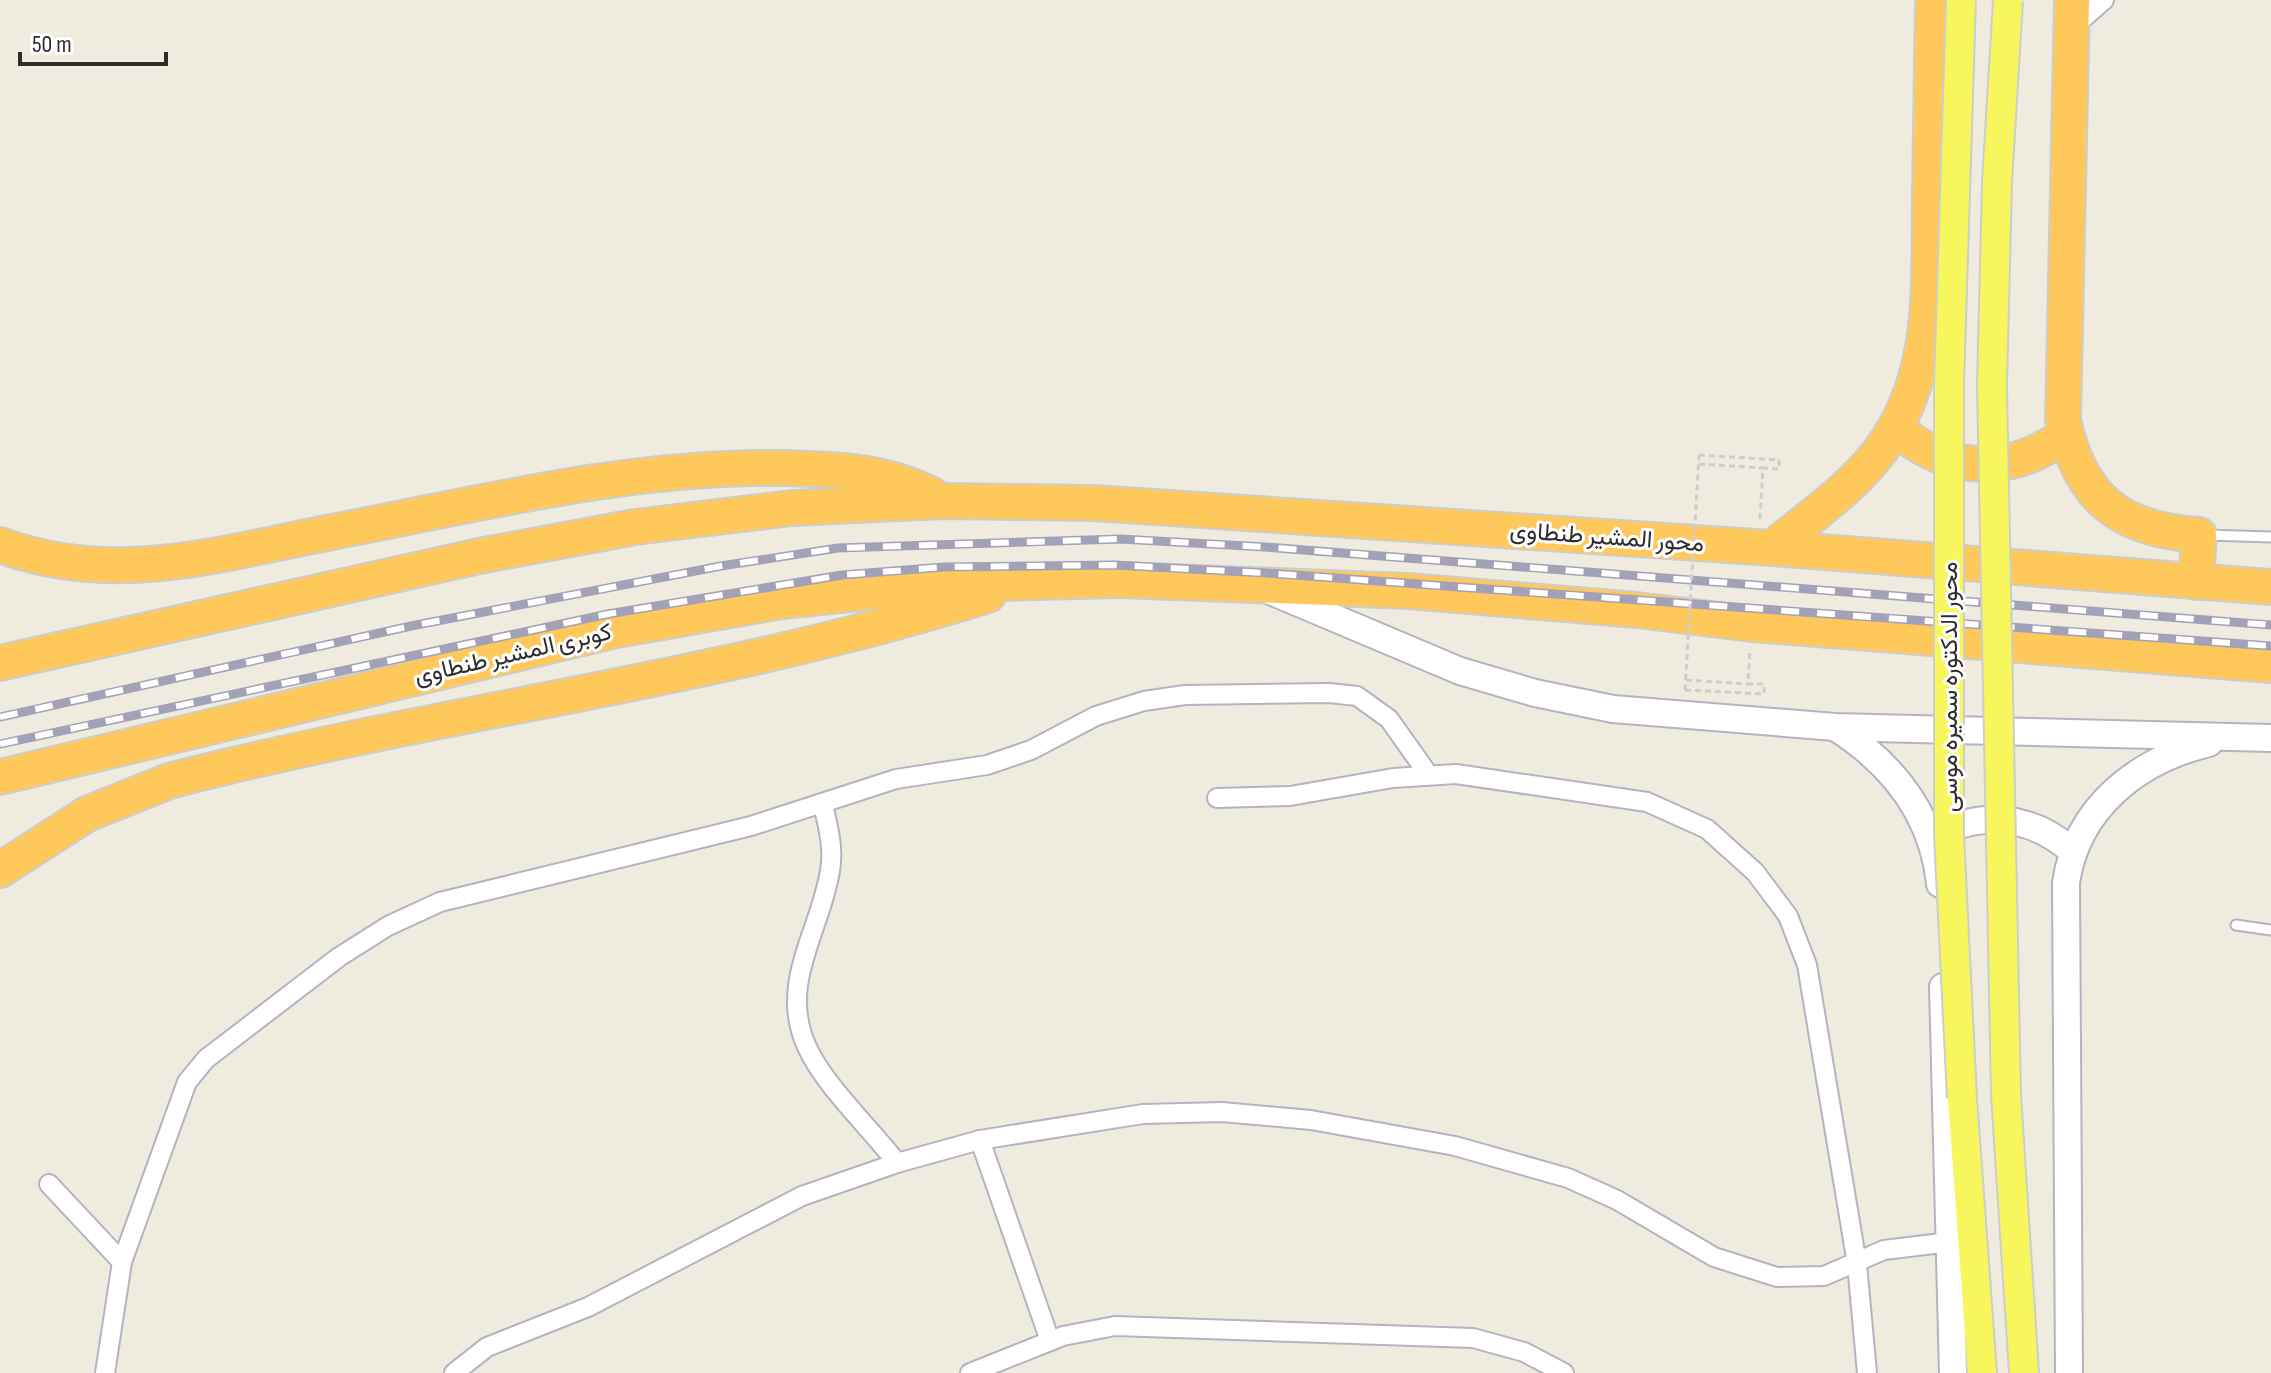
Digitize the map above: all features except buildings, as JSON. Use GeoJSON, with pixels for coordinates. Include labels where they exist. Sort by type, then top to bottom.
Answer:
{"type":"FeatureCollection","features":[{"type":"Feature","properties":{"kind":"highway"},"geometry":{"type":"LineString","coordinates":[[1765,547],[1859,475],[1896,428],[1913,392],[1927,334],[1933,0]]}},
{"type":"Feature","properties":{"kind":"highway"},"geometry":{"type":"LineString","coordinates":[[2072,14],[2061,391],[2066,434],[2088,482],[2121,516],[2149,529],[2199,535],[2196,582]]}},
{"type":"Feature","properties":{"kind":"highway"},"geometry":{"type":"LineString","coordinates":[[1896,428],[1926,451],[1979,466],[1999,465],[2035,455],[2066,434]]}},
{"type":"Feature","properties":{"kind":"highway"},"geometry":{"type":"LineString","coordinates":[[0,545],[74,565],[155,565],[576,484],[717,469],[858,471],[902,482],[943,501]]}},
{"type":"Feature","properties":{"kind":"highway"},"geometry":{"type":"LineString","coordinates":[[0,663],[479,556],[635,527],[792,508],[943,501]]}},
{"type":"Feature","properties":{"kind":"highway","name":"محور المشير طنطاوى"},"geometry":{"type":"LineString","coordinates":[[943,501],[1094,503],[1765,547],[2271,587]]}},
{"type":"Feature","properties":{"kind":"highway"},"geometry":{"type":"LineString","coordinates":[[0,870],[87,814],[169,781],[808,646],[1034,581],[1253,584],[1509,598],[1752,624],[2271,665]]}},
{"type":"Feature","properties":{"kind":"highway","name":"كوبرى المشير طنطاوى"},"geometry":{"type":"LineString","coordinates":[[0,777],[549,646],[699,614],[865,591],[1034,581]]}},
{"type":"Feature","properties":{"kind":"main road","name":"محور الدكتوره سميره موسى"},"geometry":{"type":"LineString","coordinates":[[1961,0],[1949,385],[1949,819],[1962,1098],[1982,1373]]}},
{"type":"Feature","properties":{"kind":"main road","name":"محور الدكتوره سميره موسى"},"geometry":{"type":"LineString","coordinates":[[2008,0],[1997,183],[1992,386],[2006,1095],[2024,1373]]}},
{"type":"Feature","properties":{"kind":"street"},"geometry":{"type":"LineString","coordinates":[[2072,14],[2104,0]]}},
{"type":"Feature","properties":{"kind":"street"},"geometry":{"type":"LineString","coordinates":[[1253,584],[1424,659],[1535,693],[1652,714],[1835,727],[2271,738]]}},
{"type":"Feature","properties":{"kind":"street"},"geometry":{"type":"LineString","coordinates":[[105,1373],[122,1262],[180,1096],[196,1070],[363,940],[415,912],[465,894],[751,826],[896,779],[987,765],[1031,750],[1096,716],[1144,701],[1185,695],[1329,693],[1357,696],[1389,719],[1428,774]]}},
{"type":"Feature","properties":{"kind":"street"},"geometry":{"type":"LineString","coordinates":[[1835,727],[1876,757],[1893,775],[1932,836],[1941,891],[1953,1373]]}},
{"type":"Feature","properties":{"kind":"street"},"geometry":{"type":"LineString","coordinates":[[2069,1373],[2066,883],[2072,851],[2104,801],[2134,774],[2171,754],[2240,736]]}},
{"type":"Feature","properties":{"kind":"street"},"geometry":{"type":"LineString","coordinates":[[1217,798],[1290,796],[1428,774],[1484,775],[1647,802],[1689,819],[1724,841],[1767,886],[1788,916],[1807,965],[1857,1264],[1867,1373]]}},
{"type":"Feature","properties":{"kind":"street"},"geometry":{"type":"LineString","coordinates":[[823,805],[830,834],[831,870],[798,971],[796,1000],[799,1028],[823,1075],[897,1163]]}},
{"type":"Feature","properties":{"kind":"street"},"geometry":{"type":"LineString","coordinates":[[1932,836],[1963,822],[2005,819],[2045,831],[2072,851]]}},
{"type":"Feature","properties":{"kind":"street"},"geometry":{"type":"LineString","coordinates":[[454,1373],[487,1347],[588,1307],[802,1196],[897,1163],[980,1140],[1090,1121],[1182,1112],[1222,1112],[1347,1125],[1455,1146],[1568,1178],[1617,1200],[1701,1250],[1756,1272],[1809,1278],[1899,1247],[1950,1242]]}},
{"type":"Feature","properties":{"kind":"street"},"geometry":{"type":"LineString","coordinates":[[980,1140],[1050,1341]]}},
{"type":"Feature","properties":{"kind":"street"},"geometry":{"type":"LineString","coordinates":[[49,1184],[122,1262]]}},
{"type":"Feature","properties":{"kind":"street"},"geometry":{"type":"LineString","coordinates":[[970,1373],[1050,1341],[1115,1326],[1450,1336],[1507,1346],[1564,1373]]}},
{"type":"Feature","properties":{"kind":"lane"},"geometry":{"type":"LineString","coordinates":[[2199,535],[2271,537]]}},
{"type":"Feature","properties":{"kind":"lane"},"geometry":{"type":"LineString","coordinates":[[2236,925],[2271,930]]}},
{"type":"Feature","properties":{"kind":"path"},"geometry":{"type":"LineString","coordinates":[[1686,680],[1764,684],[1764,694],[1685,690],[1699,455],[1779,460],[1779,469],[1699,464]]}},
{"type":"Feature","properties":{"kind":"path"},"geometry":{"type":"LineString","coordinates":[[1763,468],[1765,547]]}},
{"type":"Feature","properties":{"kind":"path"},"geometry":{"type":"LineString","coordinates":[[1748,684],[1752,624]]}},
{"type":"Feature","properties":{"kind":"railway"},"geometry":{"type":"LineString","coordinates":[[0,717],[411,626],[721,566],[838,548],[1120,539],[1265,547],[2271,625]]}},
{"type":"Feature","properties":{"kind":"railway"},"geometry":{"type":"LineString","coordinates":[[0,744],[608,614],[842,575],[944,567],[1114,565],[1266,573],[2271,646]]}}]}
